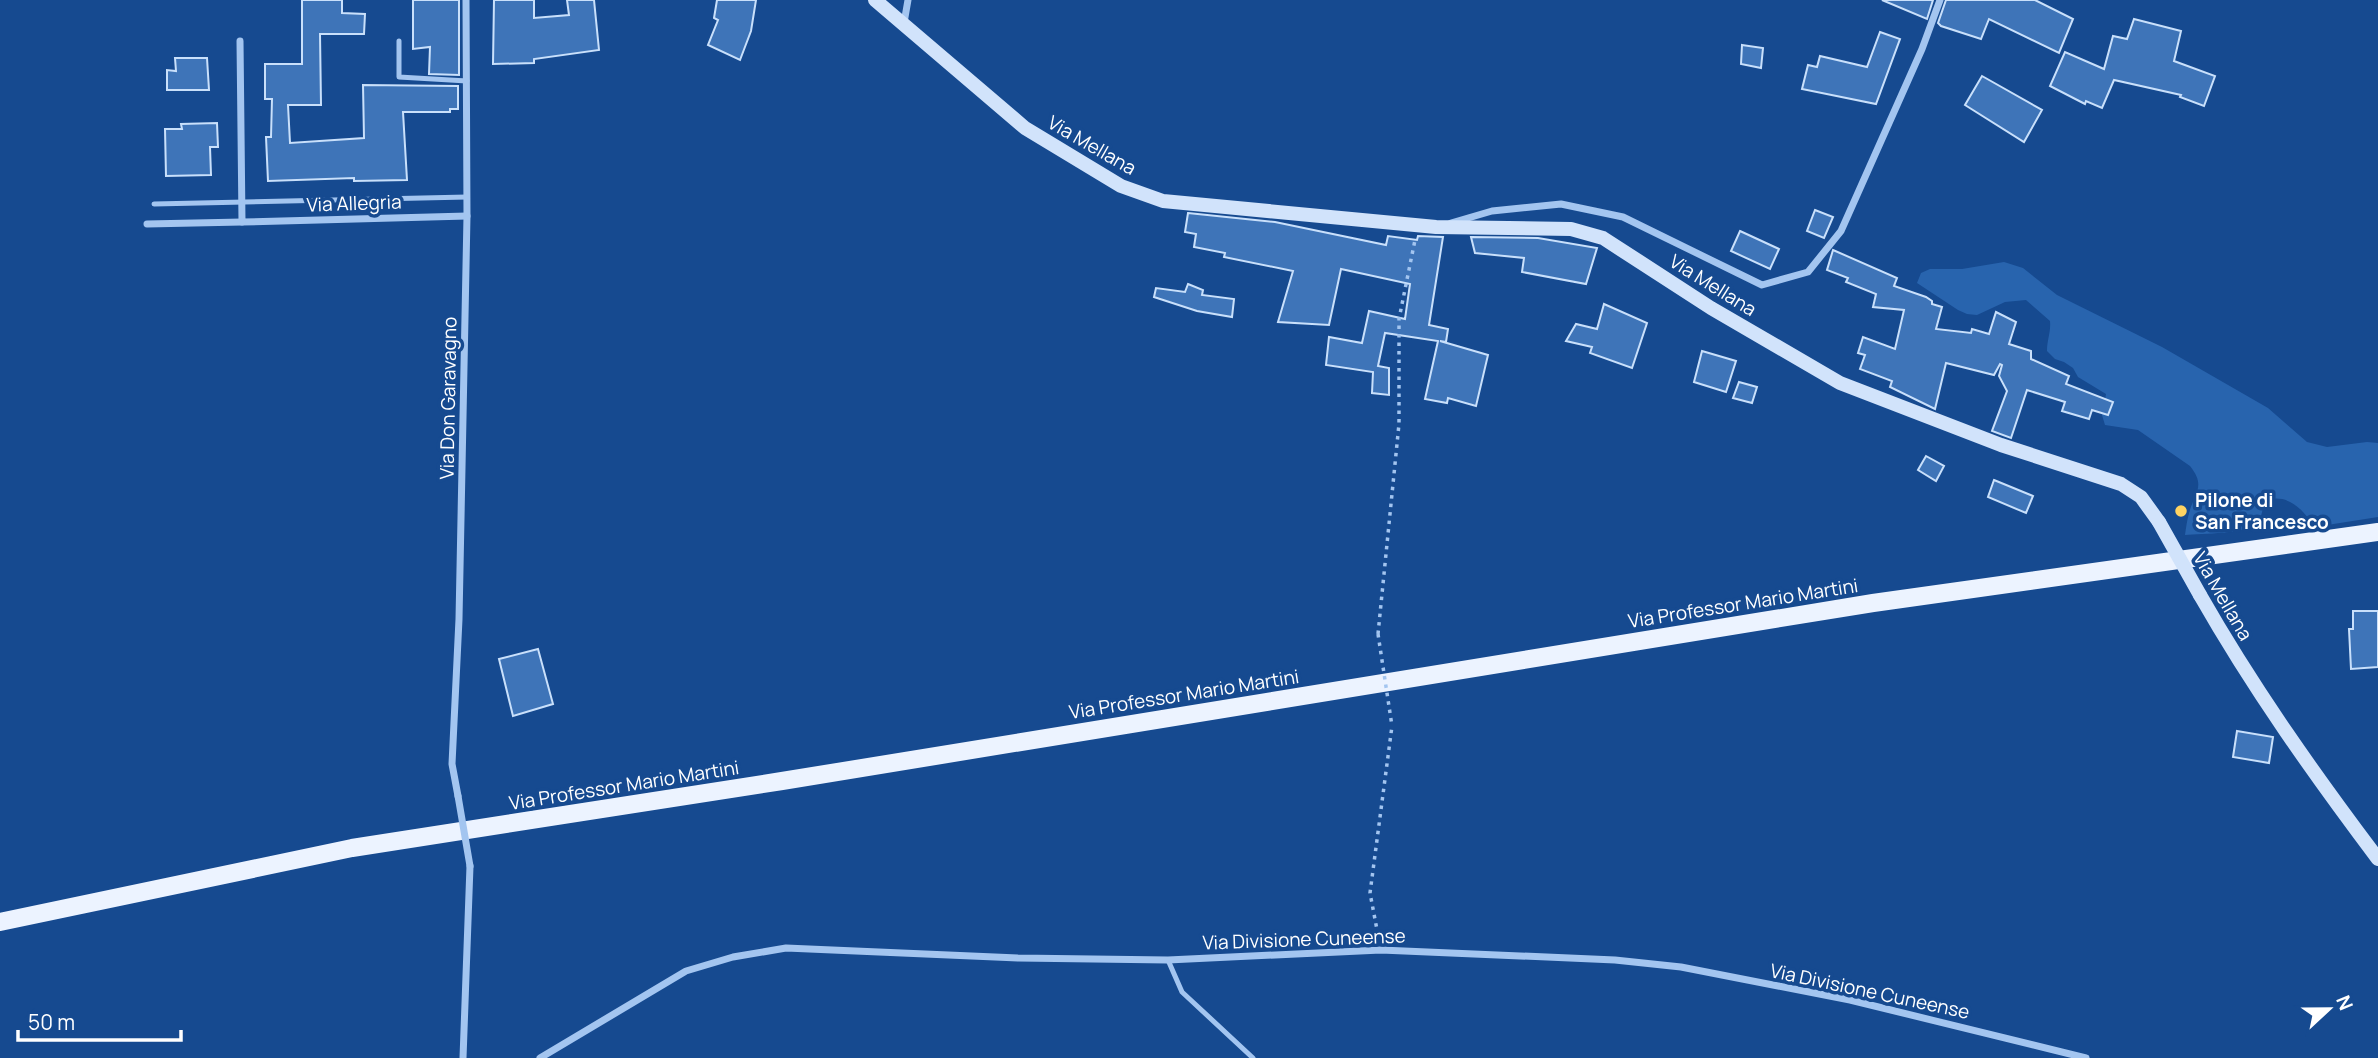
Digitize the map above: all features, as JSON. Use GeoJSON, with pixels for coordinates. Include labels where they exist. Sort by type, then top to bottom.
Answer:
{"type":"FeatureCollection","features":[{"type":"Feature","properties":{"kind":"main road","name":"Via Professor Mario Martini"},"geometry":{"type":"LineString","coordinates":[[0,922],[352,848],[782,781],[1873,603],[2378,532]]}},
{"type":"Feature","properties":{"kind":"street","name":"Via Don Garavagno"},"geometry":{"type":"LineString","coordinates":[[463,1058],[470,866],[452,764],[459,619],[467,216],[466,0]]}},
{"type":"Feature","properties":{"kind":"street","name":"Via Mellana"},"geometry":{"type":"LineString","coordinates":[[875,0],[1024,128],[1121,186],[1163,201],[1436,227],[1571,229],[1603,238],[1711,308],[1840,383],[2001,445],[2121,484],[2141,497],[2159,522],[2266,705],[2378,859]]}},
{"type":"Feature","properties":{"kind":"street"},"geometry":{"type":"LineString","coordinates":[[903,26],[908,0]]}},
{"type":"Feature","properties":{"kind":"street"},"geometry":{"type":"LineString","coordinates":[[1436,227],[1492,211],[1561,204],[1623,217],[1762,285],[1808,272],[1841,230],[1922,49],[1940,0]]}},
{"type":"Feature","properties":{"kind":"street"},"geometry":{"type":"LineString","coordinates":[[240,41],[242,222]]}},
{"type":"Feature","properties":{"kind":"street","name":"Via Allegria"},"geometry":{"type":"LineString","coordinates":[[147,224],[467,216]]}},
{"type":"Feature","properties":{"kind":"street","name":"Via Divisione Cuneense"},"geometry":{"type":"LineString","coordinates":[[540,1058],[686,971],[733,957],[786,948],[1018,958],[1168,960],[1381,950],[1615,960],[1681,967],[1850,1000],[2086,1058]]}},
{"type":"Feature","properties":{"kind":"lane"},"geometry":{"type":"LineString","coordinates":[[399,41],[399,77],[467,81]]}},
{"type":"Feature","properties":{"kind":"lane"},"geometry":{"type":"LineString","coordinates":[[154,204],[467,197]]}},
{"type":"Feature","properties":{"kind":"lane"},"geometry":{"type":"LineString","coordinates":[[1168,960],[1182,992],[1253,1058]]}},
{"type":"Feature","properties":{"kind":"path"},"geometry":{"type":"LineString","coordinates":[[1381,950],[1370,893],[1392,726],[1378,634],[1399,424],[1399,318],[1418,225]]}},
{"type":"Feature","properties":{"kind":"shaded area"},"geometry":{"type":"Polygon","coordinates":[[[2004,262],[2023,268],[2057,295],[2162,347],[2268,408],[2307,442],[2327,447],[2378,443],[2378,517],[2308,528],[2308,518],[2299,508],[2283,499],[2271,499],[2264,501],[2259,520],[2252,526],[2234,531],[2185,535],[2189,513],[2198,489],[2195,473],[2190,466],[2138,430],[2105,425],[2102,415],[2106,394],[2078,377],[2073,368],[2055,359],[2047,351],[2050,321],[2026,300],[2005,302],[1977,315],[1967,314],[1917,283],[1921,273],[1930,269],[1962,269],[2004,262]]]}},
{"type":"Feature","properties":{"kind":"building"},"geometry":{"type":"Polygon","coordinates":[[[302,0],[342,0],[342,13],[365,14],[364,34],[320,34],[321,105],[288,105],[290,143],[364,138],[363,85],[458,86],[458,109],[450,109],[450,112],[403,112],[407,180],[354,181],[354,178],[268,181],[266,137],[271,137],[272,99],[265,99],[265,64],[302,64],[302,0]]]}},
{"type":"Feature","properties":{"kind":"building"},"geometry":{"type":"Polygon","coordinates":[[[413,0],[459,0],[459,75],[429,74],[430,47],[413,49],[413,0]]]}},
{"type":"Feature","properties":{"kind":"building"},"geometry":{"type":"Polygon","coordinates":[[[494,0],[534,0],[534,18],[569,15],[567,0],[594,0],[599,50],[534,59],[534,63],[493,64],[494,0]]]}},
{"type":"Feature","properties":{"kind":"building"},"geometry":{"type":"Polygon","coordinates":[[[717,0],[756,0],[751,31],[740,60],[708,45],[718,20],[714,18],[717,0]]]}},
{"type":"Feature","properties":{"kind":"building"},"geometry":{"type":"Polygon","coordinates":[[[1882,0],[1933,0],[1927,19],[1882,0]]]}},
{"type":"Feature","properties":{"kind":"building"},"geometry":{"type":"Polygon","coordinates":[[[1946,0],[2035,0],[2073,19],[2059,53],[1989,19],[1981,39],[1941,26],[1938,23],[1946,0]]]}},
{"type":"Feature","properties":{"kind":"building"},"geometry":{"type":"Polygon","coordinates":[[[2134,19],[2181,31],[2174,61],[2215,76],[2204,106],[2180,97],[2181,95],[2114,80],[2102,108],[2086,101],[2085,104],[2050,86],[2065,52],[2104,69],[2113,36],[2127,39],[2134,19]]]}},
{"type":"Feature","properties":{"kind":"building"},"geometry":{"type":"Polygon","coordinates":[[[1880,32],[1900,39],[1876,104],[1802,89],[1808,65],[1817,67],[1820,56],[1867,67],[1880,32]]]}},
{"type":"Feature","properties":{"kind":"building"},"geometry":{"type":"Polygon","coordinates":[[[1742,45],[1763,48],[1761,68],[1741,64],[1742,45]]]}},
{"type":"Feature","properties":{"kind":"building"},"geometry":{"type":"Polygon","coordinates":[[[175,58],[207,58],[209,90],[167,90],[167,70],[176,71],[175,58]]]}},
{"type":"Feature","properties":{"kind":"building"},"geometry":{"type":"Polygon","coordinates":[[[1982,76],[2042,110],[2024,142],[1965,105],[1982,76]]]}},
{"type":"Feature","properties":{"kind":"building"},"geometry":{"type":"Polygon","coordinates":[[[217,123],[218,147],[210,147],[211,175],[166,176],[165,129],[182,129],[181,124],[217,123]]]}},
{"type":"Feature","properties":{"kind":"building"},"geometry":{"type":"Polygon","coordinates":[[[1815,210],[1833,217],[1824,238],[1807,231],[1815,210]]]}},
{"type":"Feature","properties":{"kind":"building"},"geometry":{"type":"Polygon","coordinates":[[[1188,213],[1275,222],[1386,245],[1388,236],[1417,240],[1418,236],[1443,237],[1429,325],[1448,329],[1446,342],[1440,341],[1488,355],[1476,406],[1448,398],[1447,403],[1425,399],[1438,341],[1385,333],[1378,366],[1389,368],[1389,395],[1372,393],[1373,372],[1326,365],[1329,337],[1362,343],[1369,311],[1405,319],[1410,284],[1341,269],[1329,325],[1278,322],[1293,271],[1224,257],[1225,253],[1194,247],[1196,234],[1185,232],[1188,213]]]}},
{"type":"Feature","properties":{"kind":"building"},"geometry":{"type":"Polygon","coordinates":[[[1740,231],[1779,249],[1770,269],[1731,251],[1740,231]]]}},
{"type":"Feature","properties":{"kind":"building"},"geometry":{"type":"Polygon","coordinates":[[[1471,237],[1538,238],[1597,248],[1586,284],[1522,272],[1524,258],[1475,253],[1471,237]]]}},
{"type":"Feature","properties":{"kind":"building"},"geometry":{"type":"Polygon","coordinates":[[[1833,250],[1897,278],[1894,286],[1926,297],[1932,304],[1942,307],[1936,329],[1971,333],[1972,329],[1989,334],[1996,312],[2016,322],[2009,344],[2031,351],[2031,359],[2069,376],[2066,384],[2113,402],[2108,415],[2092,410],[2089,419],[2062,411],[2065,402],[2027,390],[2011,438],[1992,431],[2007,391],[1999,376],[2000,364],[1994,375],[1946,363],[1935,409],[1890,387],[1892,381],[1860,369],[1865,355],[1858,353],[1863,337],[1895,349],[1904,310],[1873,307],[1876,294],[1846,282],[1848,278],[1827,270],[1833,250]]]}},
{"type":"Feature","properties":{"kind":"building"},"geometry":{"type":"Polygon","coordinates":[[[1188,284],[1203,290],[1202,295],[1234,299],[1232,317],[1197,311],[1154,297],[1156,288],[1185,292],[1188,284]]]}},
{"type":"Feature","properties":{"kind":"building"},"geometry":{"type":"Polygon","coordinates":[[[1604,304],[1647,323],[1632,368],[1590,353],[1592,347],[1566,341],[1576,324],[1597,329],[1604,304]]]}},
{"type":"Feature","properties":{"kind":"building"},"geometry":{"type":"Polygon","coordinates":[[[1702,351],[1736,361],[1726,392],[1694,382],[1702,351]]]}},
{"type":"Feature","properties":{"kind":"building"},"geometry":{"type":"Polygon","coordinates":[[[1739,382],[1757,387],[1752,403],[1733,398],[1739,382]]]}},
{"type":"Feature","properties":{"kind":"building"},"geometry":{"type":"Polygon","coordinates":[[[1926,456],[1944,466],[1936,481],[1918,470],[1926,456]]]}},
{"type":"Feature","properties":{"kind":"building"},"geometry":{"type":"Polygon","coordinates":[[[1994,480],[2033,496],[2026,513],[1988,497],[1994,480]]]}},
{"type":"Feature","properties":{"kind":"building"},"geometry":{"type":"Polygon","coordinates":[[[2353,611],[2378,611],[2378,667],[2351,669],[2349,629],[2353,629],[2353,611]]]}},
{"type":"Feature","properties":{"kind":"building"},"geometry":{"type":"Polygon","coordinates":[[[538,649],[553,704],[513,716],[499,659],[538,649]]]}},
{"type":"Feature","properties":{"kind":"building"},"geometry":{"type":"Polygon","coordinates":[[[2237,731],[2273,737],[2269,763],[2233,757],[2237,731]]]}},
{"type":"Feature","properties":{"kind":"place","name":"Pilone di San Francesco"},"geometry":{"type":"Point","coordinates":[2181,511]}}]}
